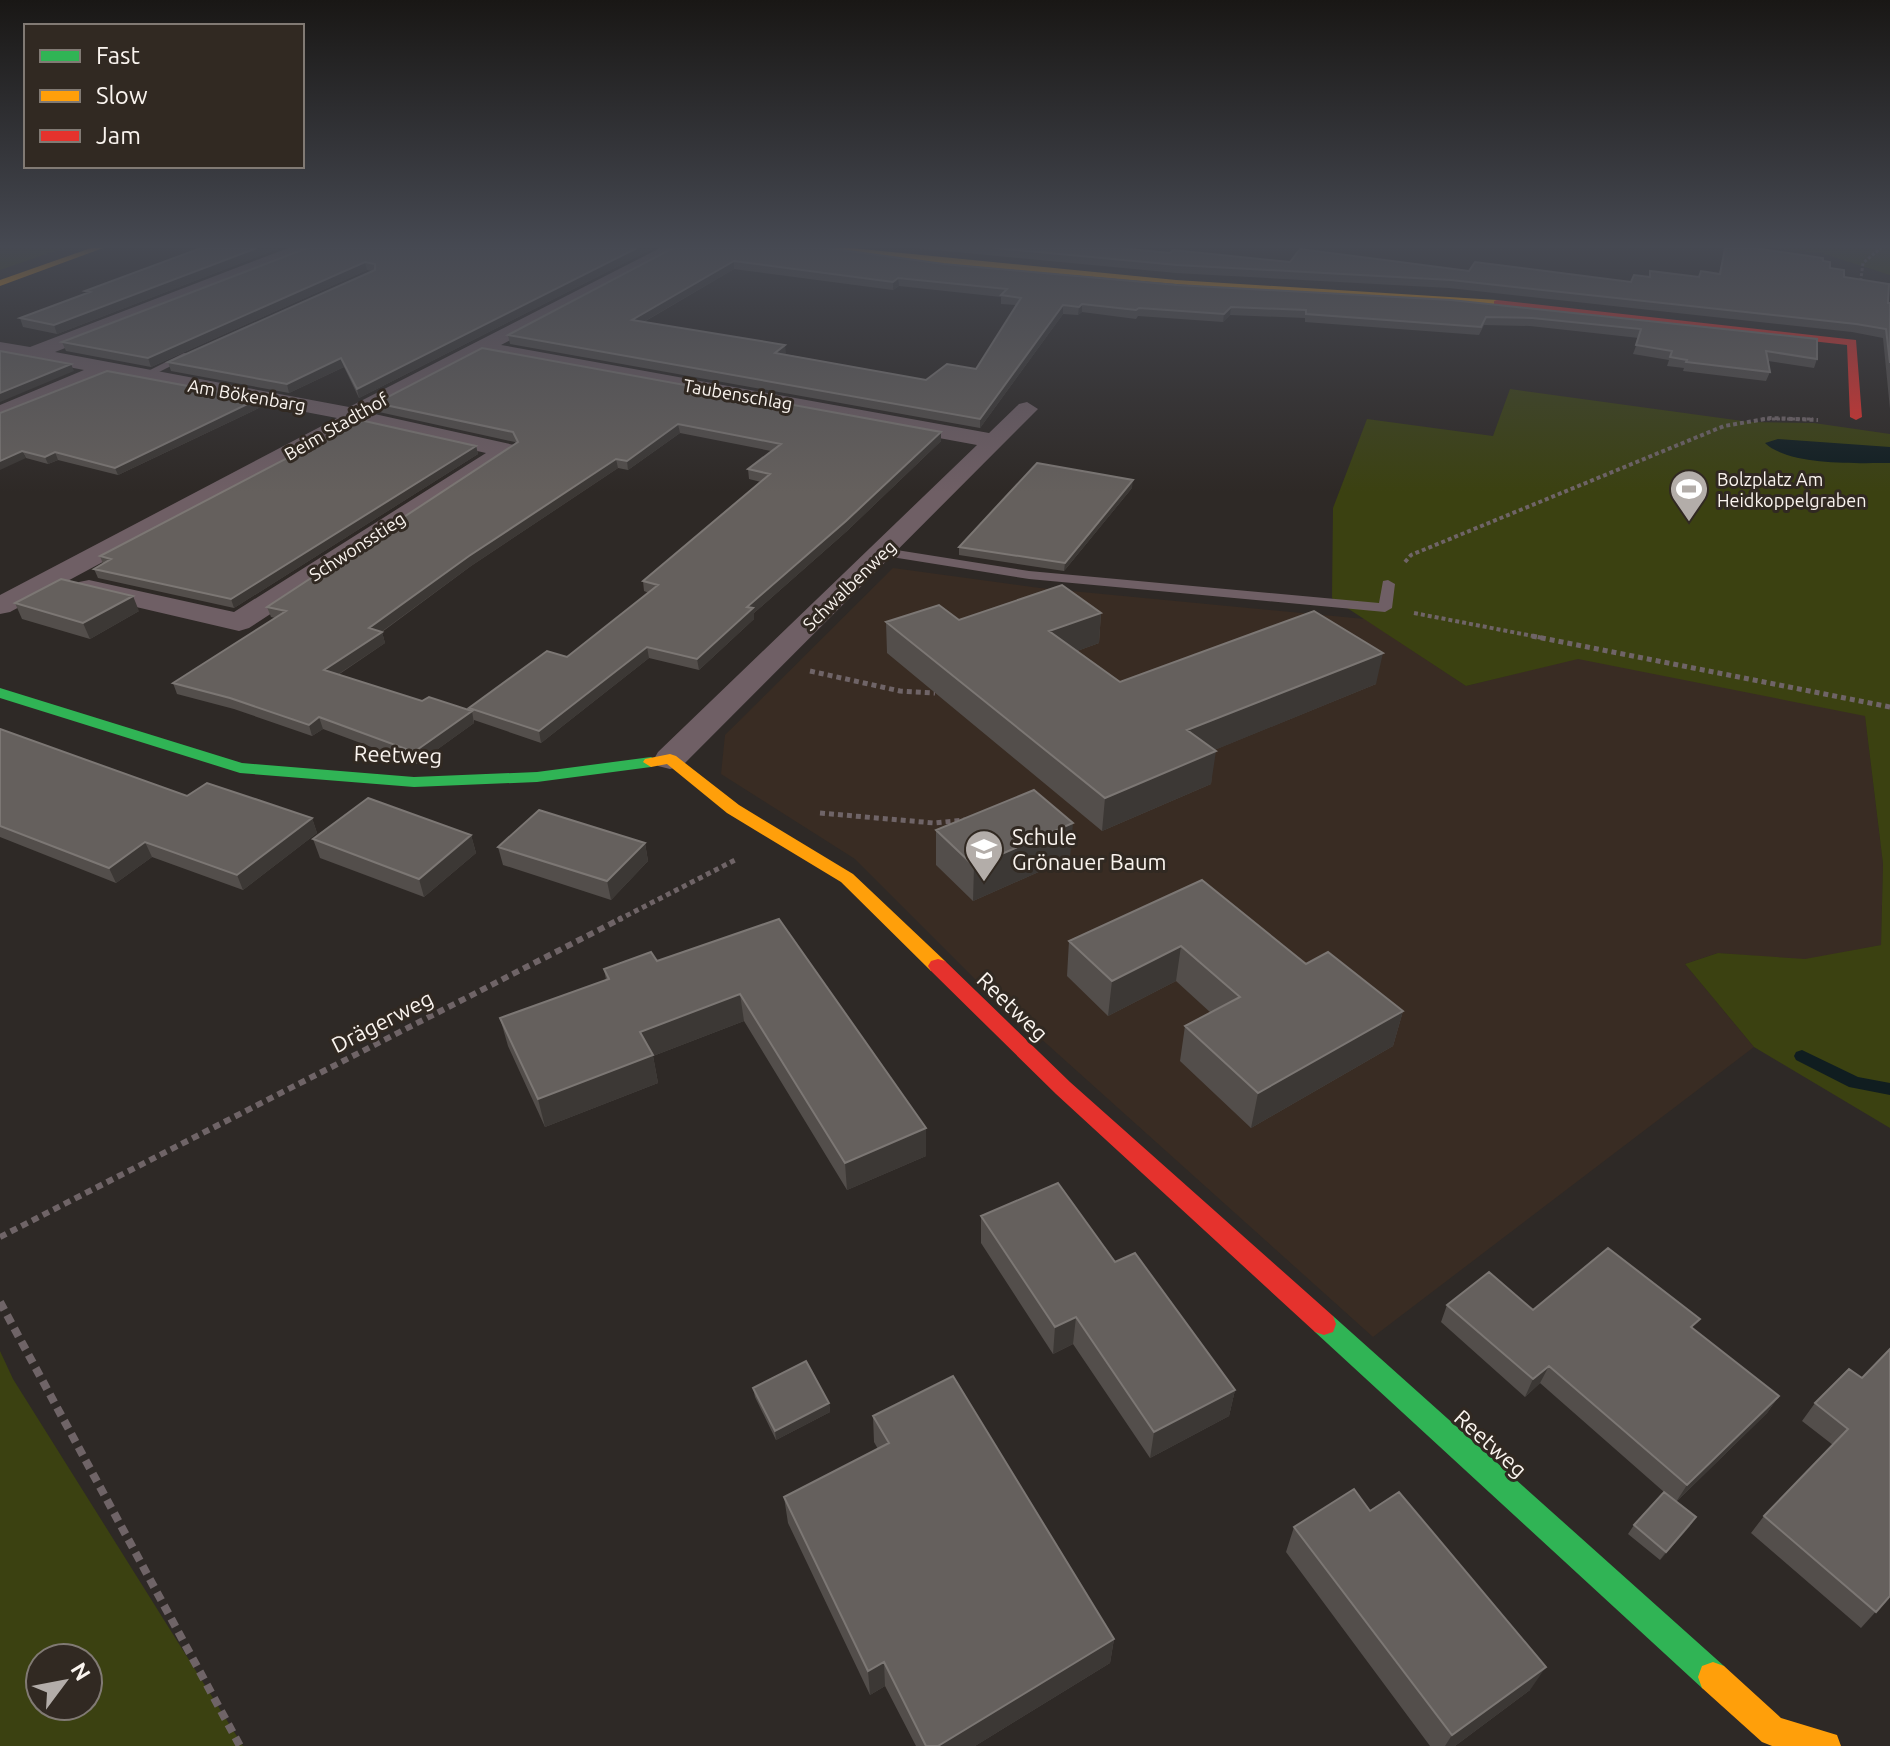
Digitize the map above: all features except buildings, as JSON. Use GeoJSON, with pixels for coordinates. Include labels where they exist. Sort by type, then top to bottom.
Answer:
{"type":"FeatureCollection","features":[{"type":"Feature","properties":{"kind":"street"},"geometry":{"type":"LineString","coordinates":[[34,353],[94,329]]}},
{"type":"Feature","properties":{"kind":"street","name":"Beim Stadthof"},"geometry":{"type":"LineString","coordinates":[[0,606],[518,329]]}},
{"type":"Feature","properties":{"kind":"street"},"geometry":{"type":"LineString","coordinates":[[1737,329],[1852,342],[1856,417]]}},
{"type":"Feature","properties":{"kind":"street","name":"Am Bökenbarg"},"geometry":{"type":"LineString","coordinates":[[0,348],[354,416]]}},
{"type":"Feature","properties":{"kind":"street","name":"Taubenschlag"},"geometry":{"type":"LineString","coordinates":[[483,348],[992,441]]}},
{"type":"Feature","properties":{"kind":"street"},"geometry":{"type":"LineString","coordinates":[[0,413],[105,369]]}},
{"type":"Feature","properties":{"kind":"street","name":"Schwalbenweg"},"geometry":{"type":"LineString","coordinates":[[670,759],[1027,409]]}},
{"type":"Feature","properties":{"kind":"street","name":"Schwonsstieg"},"geometry":{"type":"LineString","coordinates":[[53,579],[239,622],[506,450],[354,416]]}},
{"type":"Feature","properties":{"kind":"street","name":"Reetweg"},"geometry":{"type":"LineString","coordinates":[[0,693],[240,768],[414,782],[537,777],[670,759],[723,802],[847,878],[1063,1088],[1773,1731],[1826,1746]]}},
{"type":"Feature","properties":{"kind":"lane"},"geometry":{"type":"LineString","coordinates":[[143,376],[199,350]]}},
{"type":"Feature","properties":{"kind":"lane"},"geometry":{"type":"LineString","coordinates":[[884,552],[1029,575],[1385,608],[1388,584]]}},
{"type":"Feature","properties":{"kind":"path"},"geometry":{"type":"LineString","coordinates":[[1388,584],[1411,555],[1724,426],[1753,419],[1797,417],[1850,424],[1856,417]]}},
{"type":"Feature","properties":{"kind":"path"},"geometry":{"type":"LineString","coordinates":[[1385,608],[1890,707]]}},
{"type":"Feature","properties":{"kind":"path"},"geometry":{"type":"LineString","coordinates":[[770,663],[900,691],[935,693]]}},
{"type":"Feature","properties":{"kind":"path"},"geometry":{"type":"LineString","coordinates":[[809,812],[934,823],[979,819]]}},
{"type":"Feature","properties":{"kind":"path","name":"Drägerweg"},"geometry":{"type":"LineString","coordinates":[[0,1237],[780,837]]}},
{"type":"Feature","properties":{"kind":"path"},"geometry":{"type":"LineString","coordinates":[[0,1302],[240,1746]]}},
{"type":"Feature","properties":{"kind":"shaded area"},"geometry":{"type":"Polygon","coordinates":[[[1778,439],[1890,447],[1890,463],[1842,463],[1790,456],[1765,443],[1778,439]]]}},
{"type":"Feature","properties":{"kind":"shaded area"},"geometry":{"type":"Polygon","coordinates":[[[893,568],[1040,588],[1365,619],[1466,686],[1578,658],[1865,715],[1883,864],[1881,945],[1805,960],[1718,953],[1685,964],[1754,1047],[1373,1337],[979,983],[855,859],[721,774],[725,735],[893,568]]]}},
{"type":"Feature","properties":{"kind":"green space"},"geometry":{"type":"Polygon","coordinates":[[[1510,389],[1750,422],[1814,423],[1890,434],[1890,1128],[1754,1047],[1685,964],[1718,953],[1805,959],[1881,945],[1883,864],[1865,716],[1578,659],[1466,686],[1332,598],[1333,508],[1367,419],[1493,436],[1510,389]]]}},
{"type":"Feature","properties":{"kind":"green space"},"geometry":{"type":"Polygon","coordinates":[[[0,1351],[13,1379],[243,1746],[0,1746],[0,1351]]]}},
{"type":"Feature","properties":{"kind":"waterway"},"geometry":{"type":"LineString","coordinates":[[1802,1056],[1855,1083],[1890,1089]]}},
{"type":"Feature","properties":{"kind":"traffic: fast"},"geometry":{"type":"LineString","coordinates":[[0,693],[240,768],[414,782],[537,777],[651,762]]}},
{"type":"Feature","properties":{"kind":"traffic: fast"},"geometry":{"type":"LineString","coordinates":[[1324,1324],[1713,1677]]}},
{"type":"Feature","properties":{"kind":"traffic: slow"},"geometry":{"type":"LineString","coordinates":[[651,762],[670,759],[733,809],[847,878],[938,966]]}},
{"type":"Feature","properties":{"kind":"traffic: slow"},"geometry":{"type":"LineString","coordinates":[[1713,1677],[1773,1731],[1826,1746]]}},
{"type":"Feature","properties":{"kind":"traffic: jam"},"geometry":{"type":"LineString","coordinates":[[1738,329],[1852,342],[1856,417]]}},
{"type":"Feature","properties":{"kind":"traffic: jam"},"geometry":{"type":"LineString","coordinates":[[938,966],[1063,1088],[1324,1324]]}},
{"type":"Feature","properties":{"kind":"place","name":"Bolzplatz Am Heidkoppelgraben"},"geometry":{"type":"Point","coordinates":[1689,523]}},
{"type":"Feature","properties":{"kind":"place","name":"Schule Grönauer Baum"},"geometry":{"type":"Point","coordinates":[984,883]}}]}
